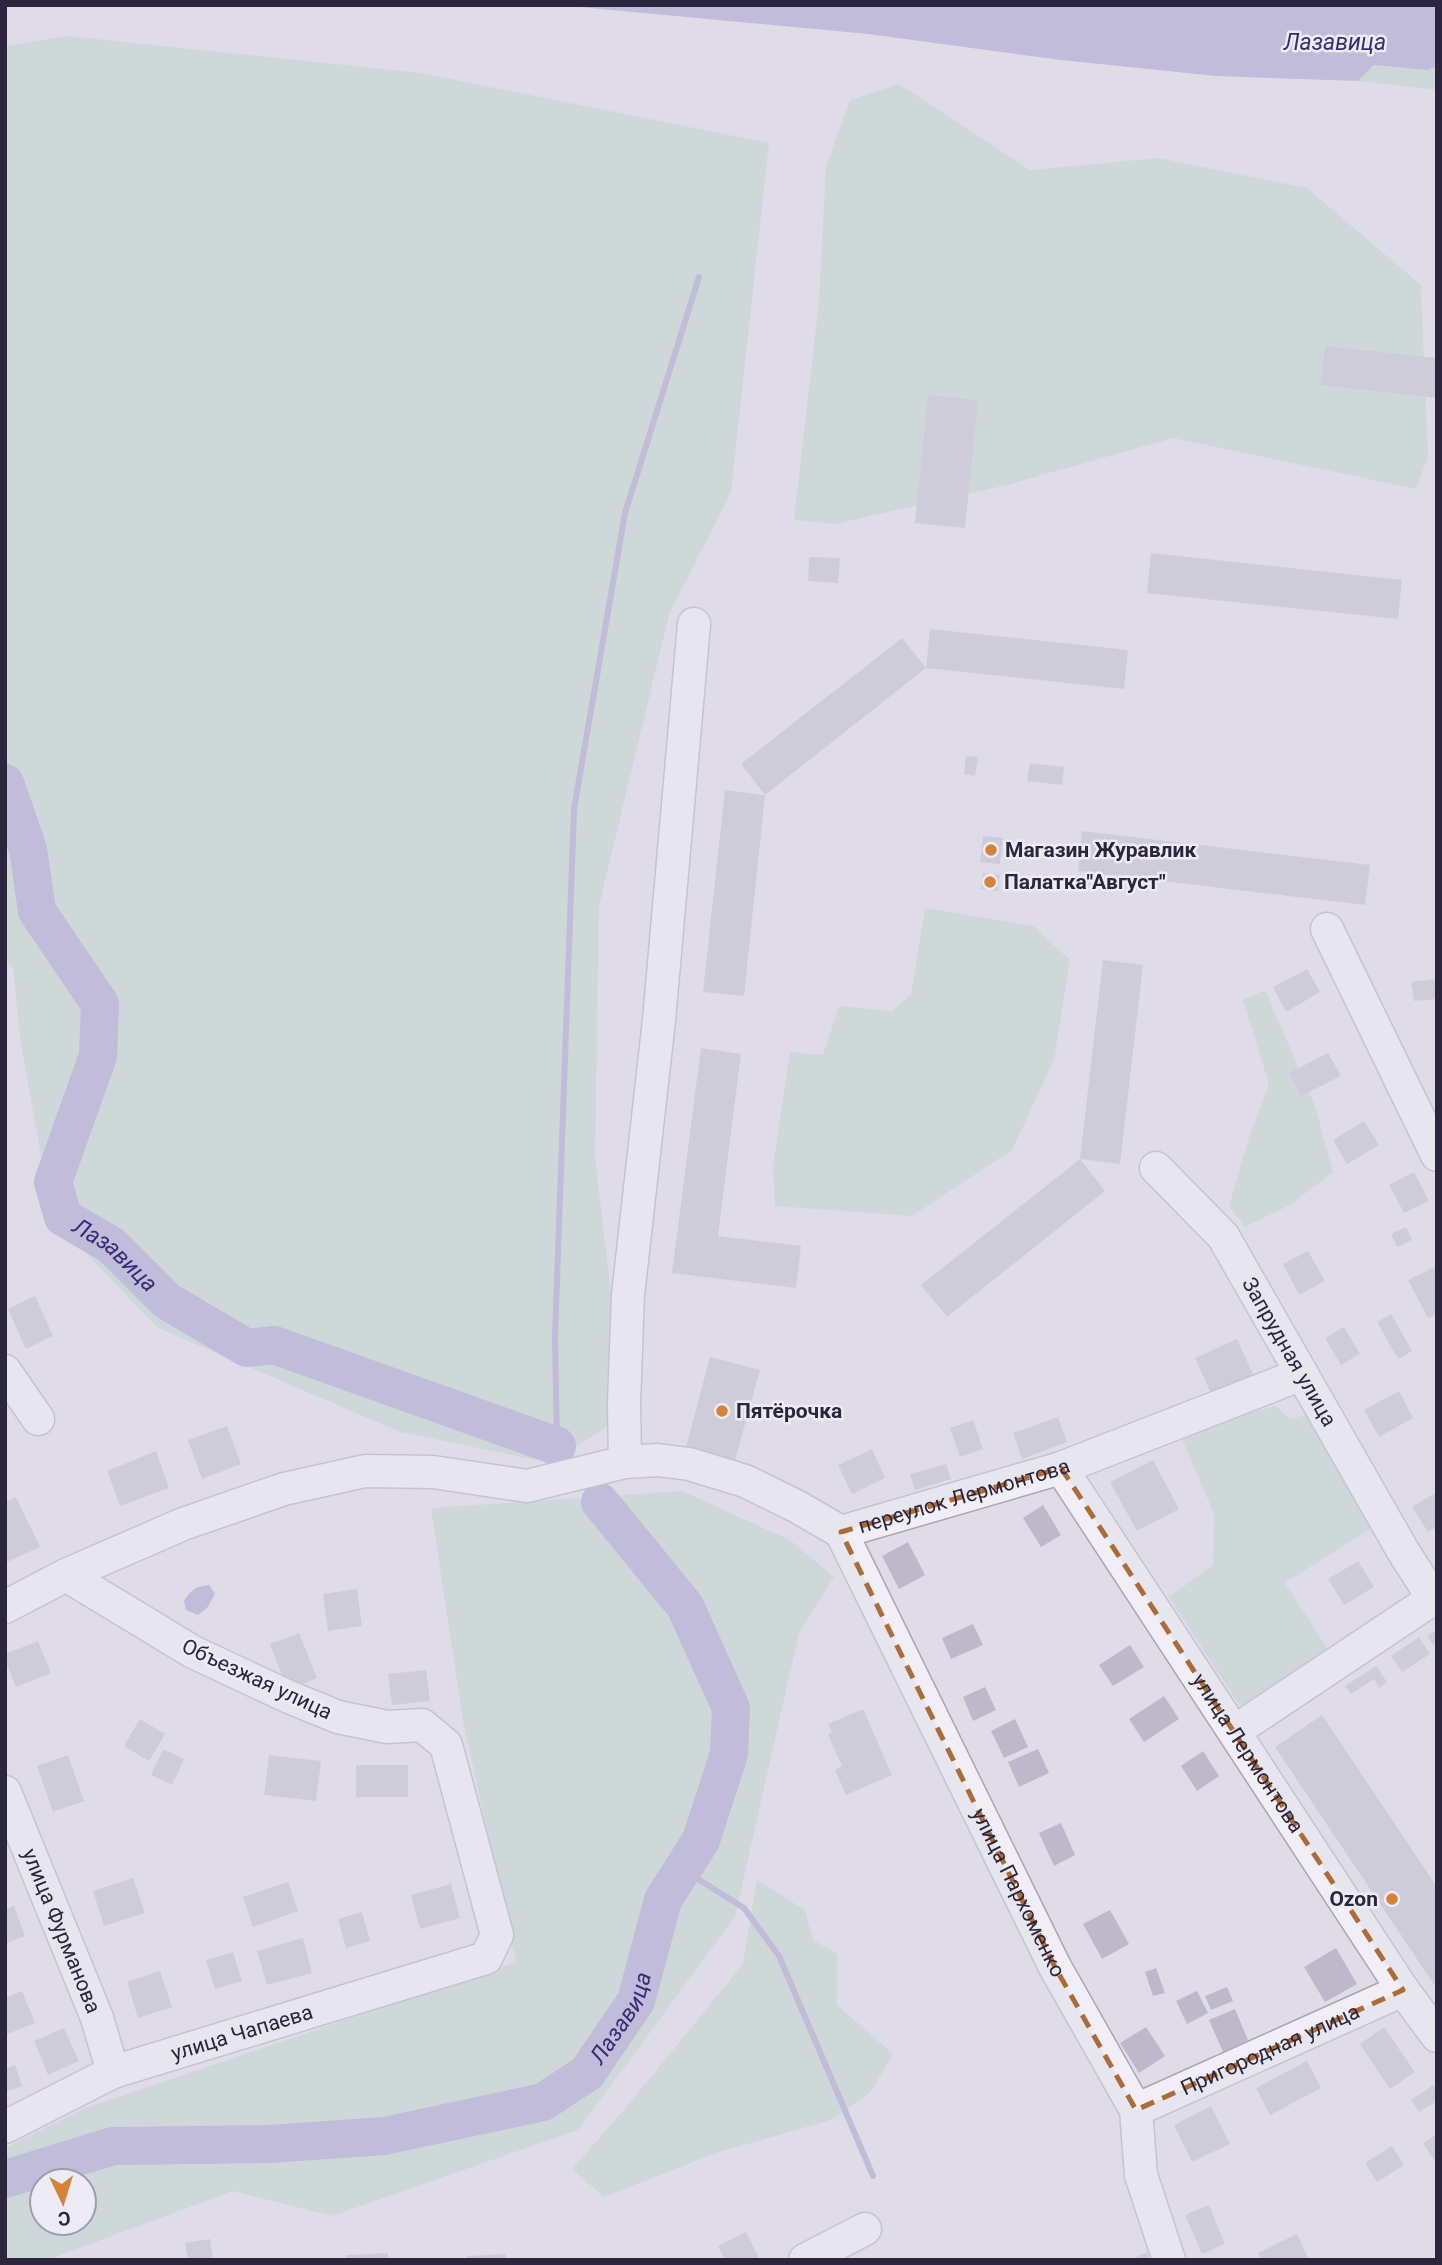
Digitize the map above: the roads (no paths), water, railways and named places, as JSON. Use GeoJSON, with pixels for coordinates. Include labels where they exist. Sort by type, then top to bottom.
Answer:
{"type":"FeatureCollection","features":[{"type":"Feature","properties":{"kind":"street"},"geometry":{"type":"LineString","coordinates":[[625,1462],[628,1295],[659,1020],[694,624]]}},
{"type":"Feature","properties":{"kind":"street"},"geometry":{"type":"LineString","coordinates":[[1327,929],[1437,1155]]}},
{"type":"Feature","properties":{"kind":"street","name":"Запрудная улица"},"geometry":{"type":"LineString","coordinates":[[1156,1168],[1223,1236],[1403,1551],[1435,1597]]}},
{"type":"Feature","properties":{"kind":"street"},"geometry":{"type":"LineString","coordinates":[[5,1371],[38,1419]]}},
{"type":"Feature","properties":{"kind":"street","name":"переулок Лермонтова"},"geometry":{"type":"LineString","coordinates":[[5,1606],[66,1575],[183,1524],[284,1489],[365,1471],[433,1472],[527,1486],[625,1462],[658,1460],[690,1464],[745,1481],[841,1532],[1061,1468],[1302,1374]]}},
{"type":"Feature","properties":{"kind":"street","name":"улица Лермонтова"},"geometry":{"type":"LineString","coordinates":[[1061,1468],[1404,1990],[1437,2036]]}},
{"type":"Feature","properties":{"kind":"street","name":"улица Пархоменко"},"geometry":{"type":"LineString","coordinates":[[841,1532],[1055,1967],[1136,2110],[1141,2175],[1169,2260]]}},
{"type":"Feature","properties":{"kind":"street","name":"Объезжая улица"},"geometry":{"type":"LineString","coordinates":[[66,1575],[193,1652],[289,1698],[338,1717],[374,1725],[422,1725],[446,1745],[497,1935],[486,1958]]}},
{"type":"Feature","properties":{"kind":"street"},"geometry":{"type":"LineString","coordinates":[[1235,1731],[1435,1597]]}},
{"type":"Feature","properties":{"kind":"street","name":"улица Фурманова"},"geometry":{"type":"LineString","coordinates":[[5,1792],[97,2018],[113,2072]]}},
{"type":"Feature","properties":{"kind":"street","name":"улица Чапаева"},"geometry":{"type":"LineString","coordinates":[[5,2127],[113,2072],[486,1958]]}},
{"type":"Feature","properties":{"kind":"street","name":"Пригородная улица"},"geometry":{"type":"LineString","coordinates":[[1136,2110],[1404,1990]]}},
{"type":"Feature","properties":{"kind":"street"},"geometry":{"type":"LineString","coordinates":[[805,2260],[865,2229]]}},
{"type":"Feature","properties":{"kind":"water","name":"Лазавица"},"geometry":{"type":"Polygon","coordinates":[[[558,5],[1437,5],[1437,66],[1428,70],[1374,65],[1358,81],[1216,76],[1061,60],[868,34],[558,5]]]}},
{"type":"Feature","properties":{"kind":"water"},"geometry":{"type":"Polygon","coordinates":[[[209,1585],[215,1594],[207,1608],[198,1615],[186,1610],[184,1601],[189,1594],[194,1589],[209,1585]]]}},
{"type":"Feature","properties":{"kind":"waterway"},"geometry":{"type":"LineString","coordinates":[[557,1446],[555,1336],[574,809],[625,513],[699,277]]}},
{"type":"Feature","properties":{"kind":"waterway","name":"Лазавица"},"geometry":{"type":"LineString","coordinates":[[5,783],[28,849],[37,911],[100,1004],[98,1056],[53,1182],[63,1217],[111,1245],[167,1301],[247,1348],[274,1345],[557,1446]]}},
{"type":"Feature","properties":{"kind":"waterway","name":"Лазавица"},"geometry":{"type":"LineString","coordinates":[[5,2179],[113,2146],[269,2144],[384,2136],[543,2102],[587,2073],[636,2001],[663,1900],[701,1840],[729,1754],[731,1708],[685,1606],[600,1502]]}},
{"type":"Feature","properties":{"kind":"waterway"},"geometry":{"type":"LineString","coordinates":[[682,1869],[744,1908],[779,1956],[873,2176]]}},
{"type":"Feature","properties":{"kind":"place","name":"Магазин Журавлик"},"geometry":{"type":"Point","coordinates":[991,850]}},
{"type":"Feature","properties":{"kind":"place","name":"Палатка\"Август\""},"geometry":{"type":"Point","coordinates":[990,882]}},
{"type":"Feature","properties":{"kind":"place","name":"Пятёрочка"},"geometry":{"type":"Point","coordinates":[722,1411]}},
{"type":"Feature","properties":{"kind":"place","name":"Ozon"},"geometry":{"type":"Point","coordinates":[1392,1899]}}]}
